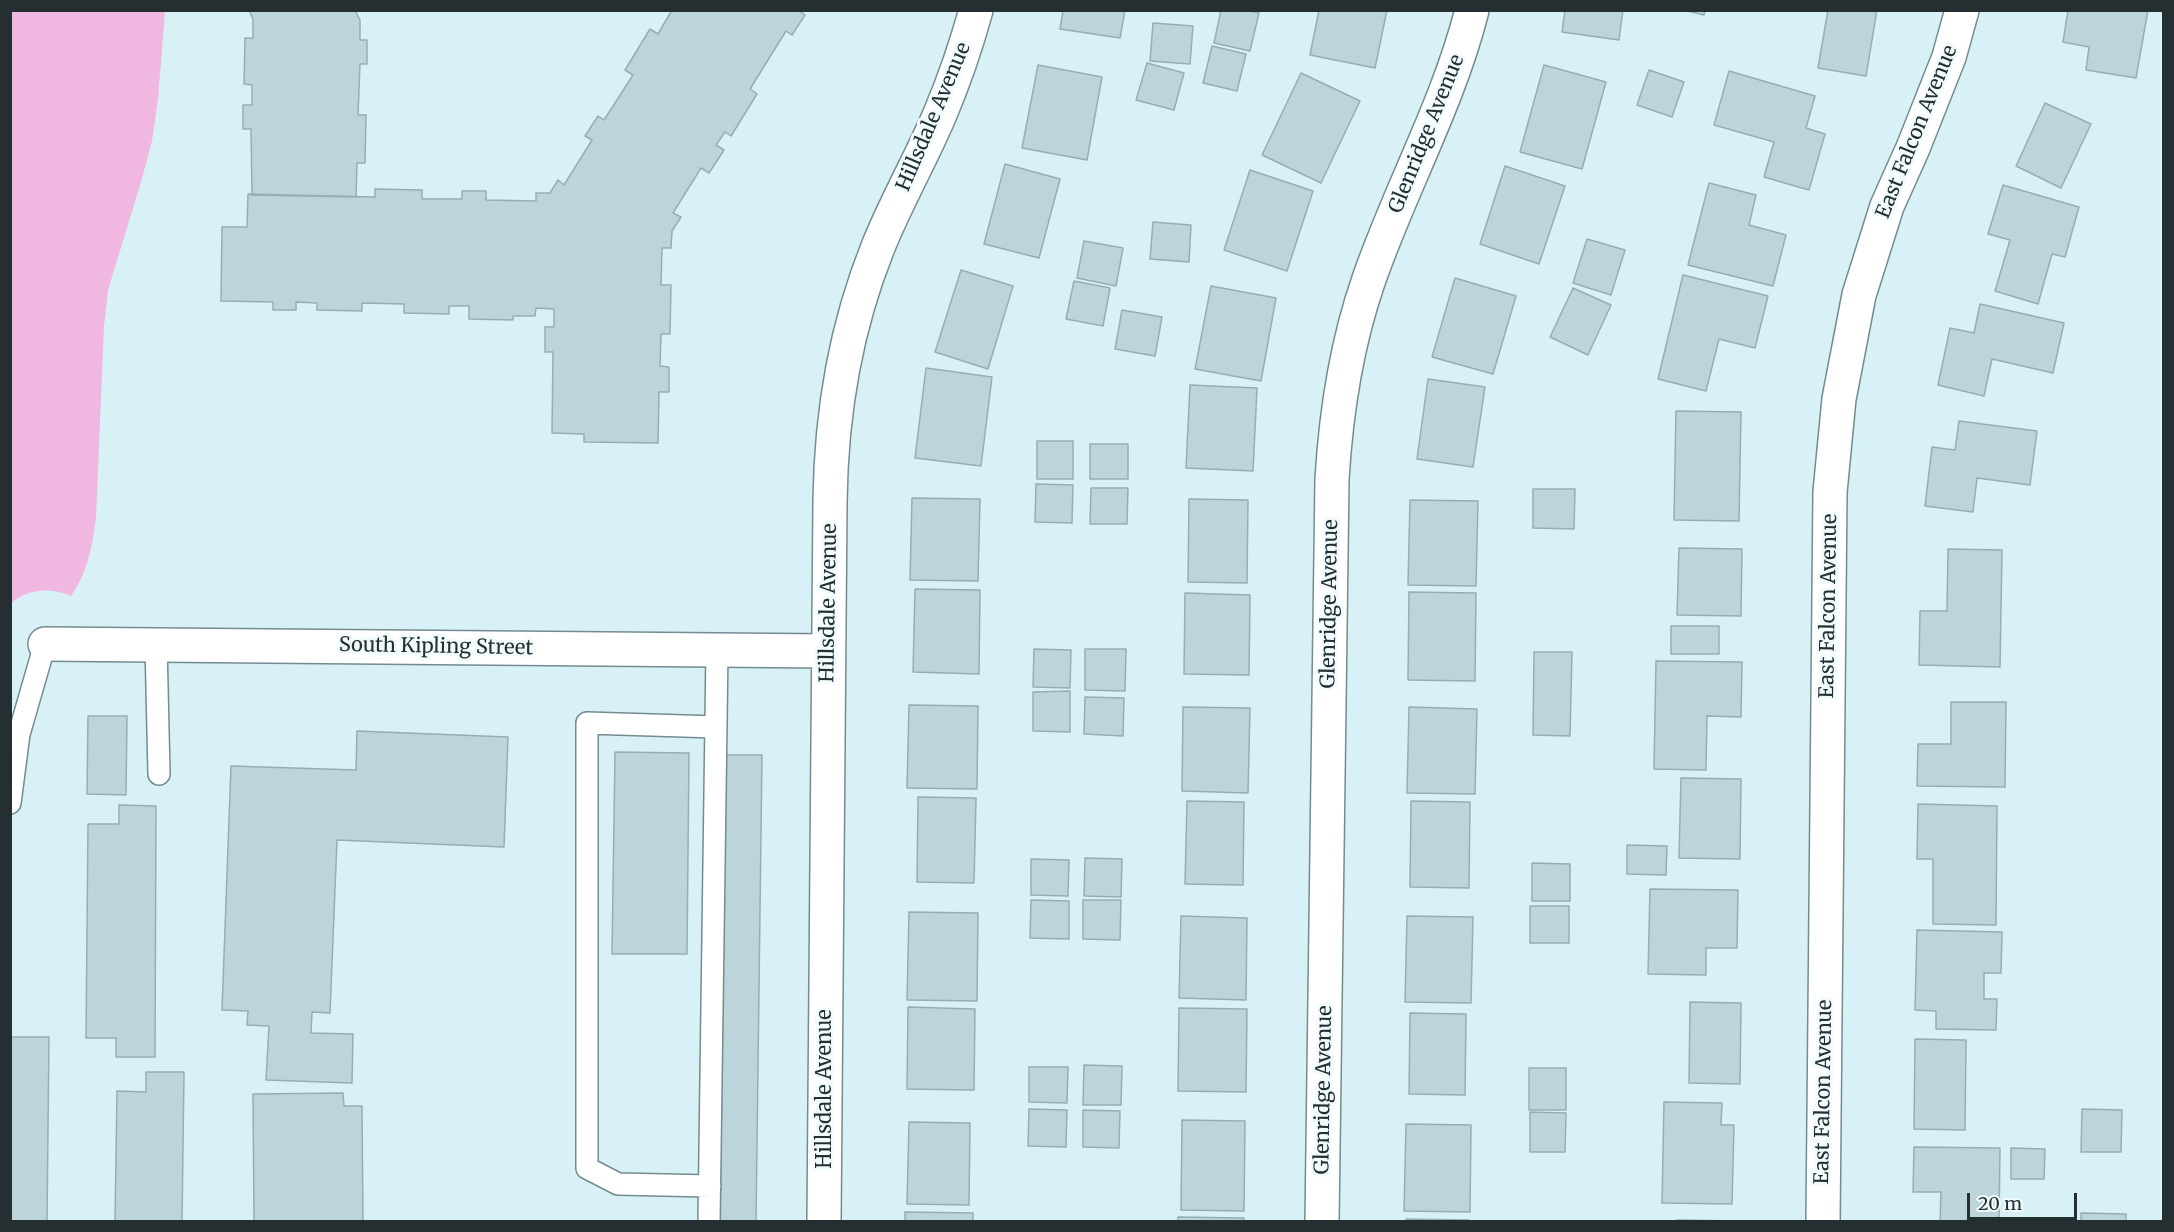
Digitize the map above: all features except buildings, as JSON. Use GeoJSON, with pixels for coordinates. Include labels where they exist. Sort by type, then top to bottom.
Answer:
{"type":"FeatureCollection","features":[{"type":"Feature","properties":{"kind":"street","name":"Hillsdale Avenue"},"geometry":{"type":"LineString","coordinates":[[824,1221],[830,468],[836,400],[849,333],[879,246],[949,93],[967,44],[976,10]]}},
{"type":"Feature","properties":{"kind":"street","name":"Glenridge Avenue"},"geometry":{"type":"LineString","coordinates":[[1322,1221],[1332,479],[1335,427],[1346,362],[1367,284],[1390,222],[1437,116],[1463,46],[1472,10]]}},
{"type":"Feature","properties":{"kind":"street","name":"East Falcon Avenue"},"geometry":{"type":"LineString","coordinates":[[1823,1221],[1830,492],[1839,399],[1862,284],[1887,206],[1949,57],[1962,10]]}},
{"type":"Feature","properties":{"kind":"street","name":"South Kipling Street"},"geometry":{"type":"LineString","coordinates":[[45,644],[828,651]]}},
{"type":"Feature","properties":{"kind":"lane"},"geometry":{"type":"LineString","coordinates":[[10,804],[19,734],[45,644]]}},
{"type":"Feature","properties":{"kind":"lane"},"geometry":{"type":"LineString","coordinates":[[156,644],[159,774]]}},
{"type":"Feature","properties":{"kind":"lane"},"geometry":{"type":"LineString","coordinates":[[709,1221],[717,650]]}},
{"type":"Feature","properties":{"kind":"lane"},"geometry":{"type":"LineString","coordinates":[[710,1186],[618,1184],[587,1168],[587,723],[716,727]]}},
{"type":"Feature","properties":{"kind":"shaded area"},"geometry":{"type":"Polygon","coordinates":[[[11,10],[165,11],[152,141],[108,290],[104,326],[96,518],[93,539],[82,577],[71,596],[55,591],[40,591],[32,592],[11,603],[11,10]]]}}]}
